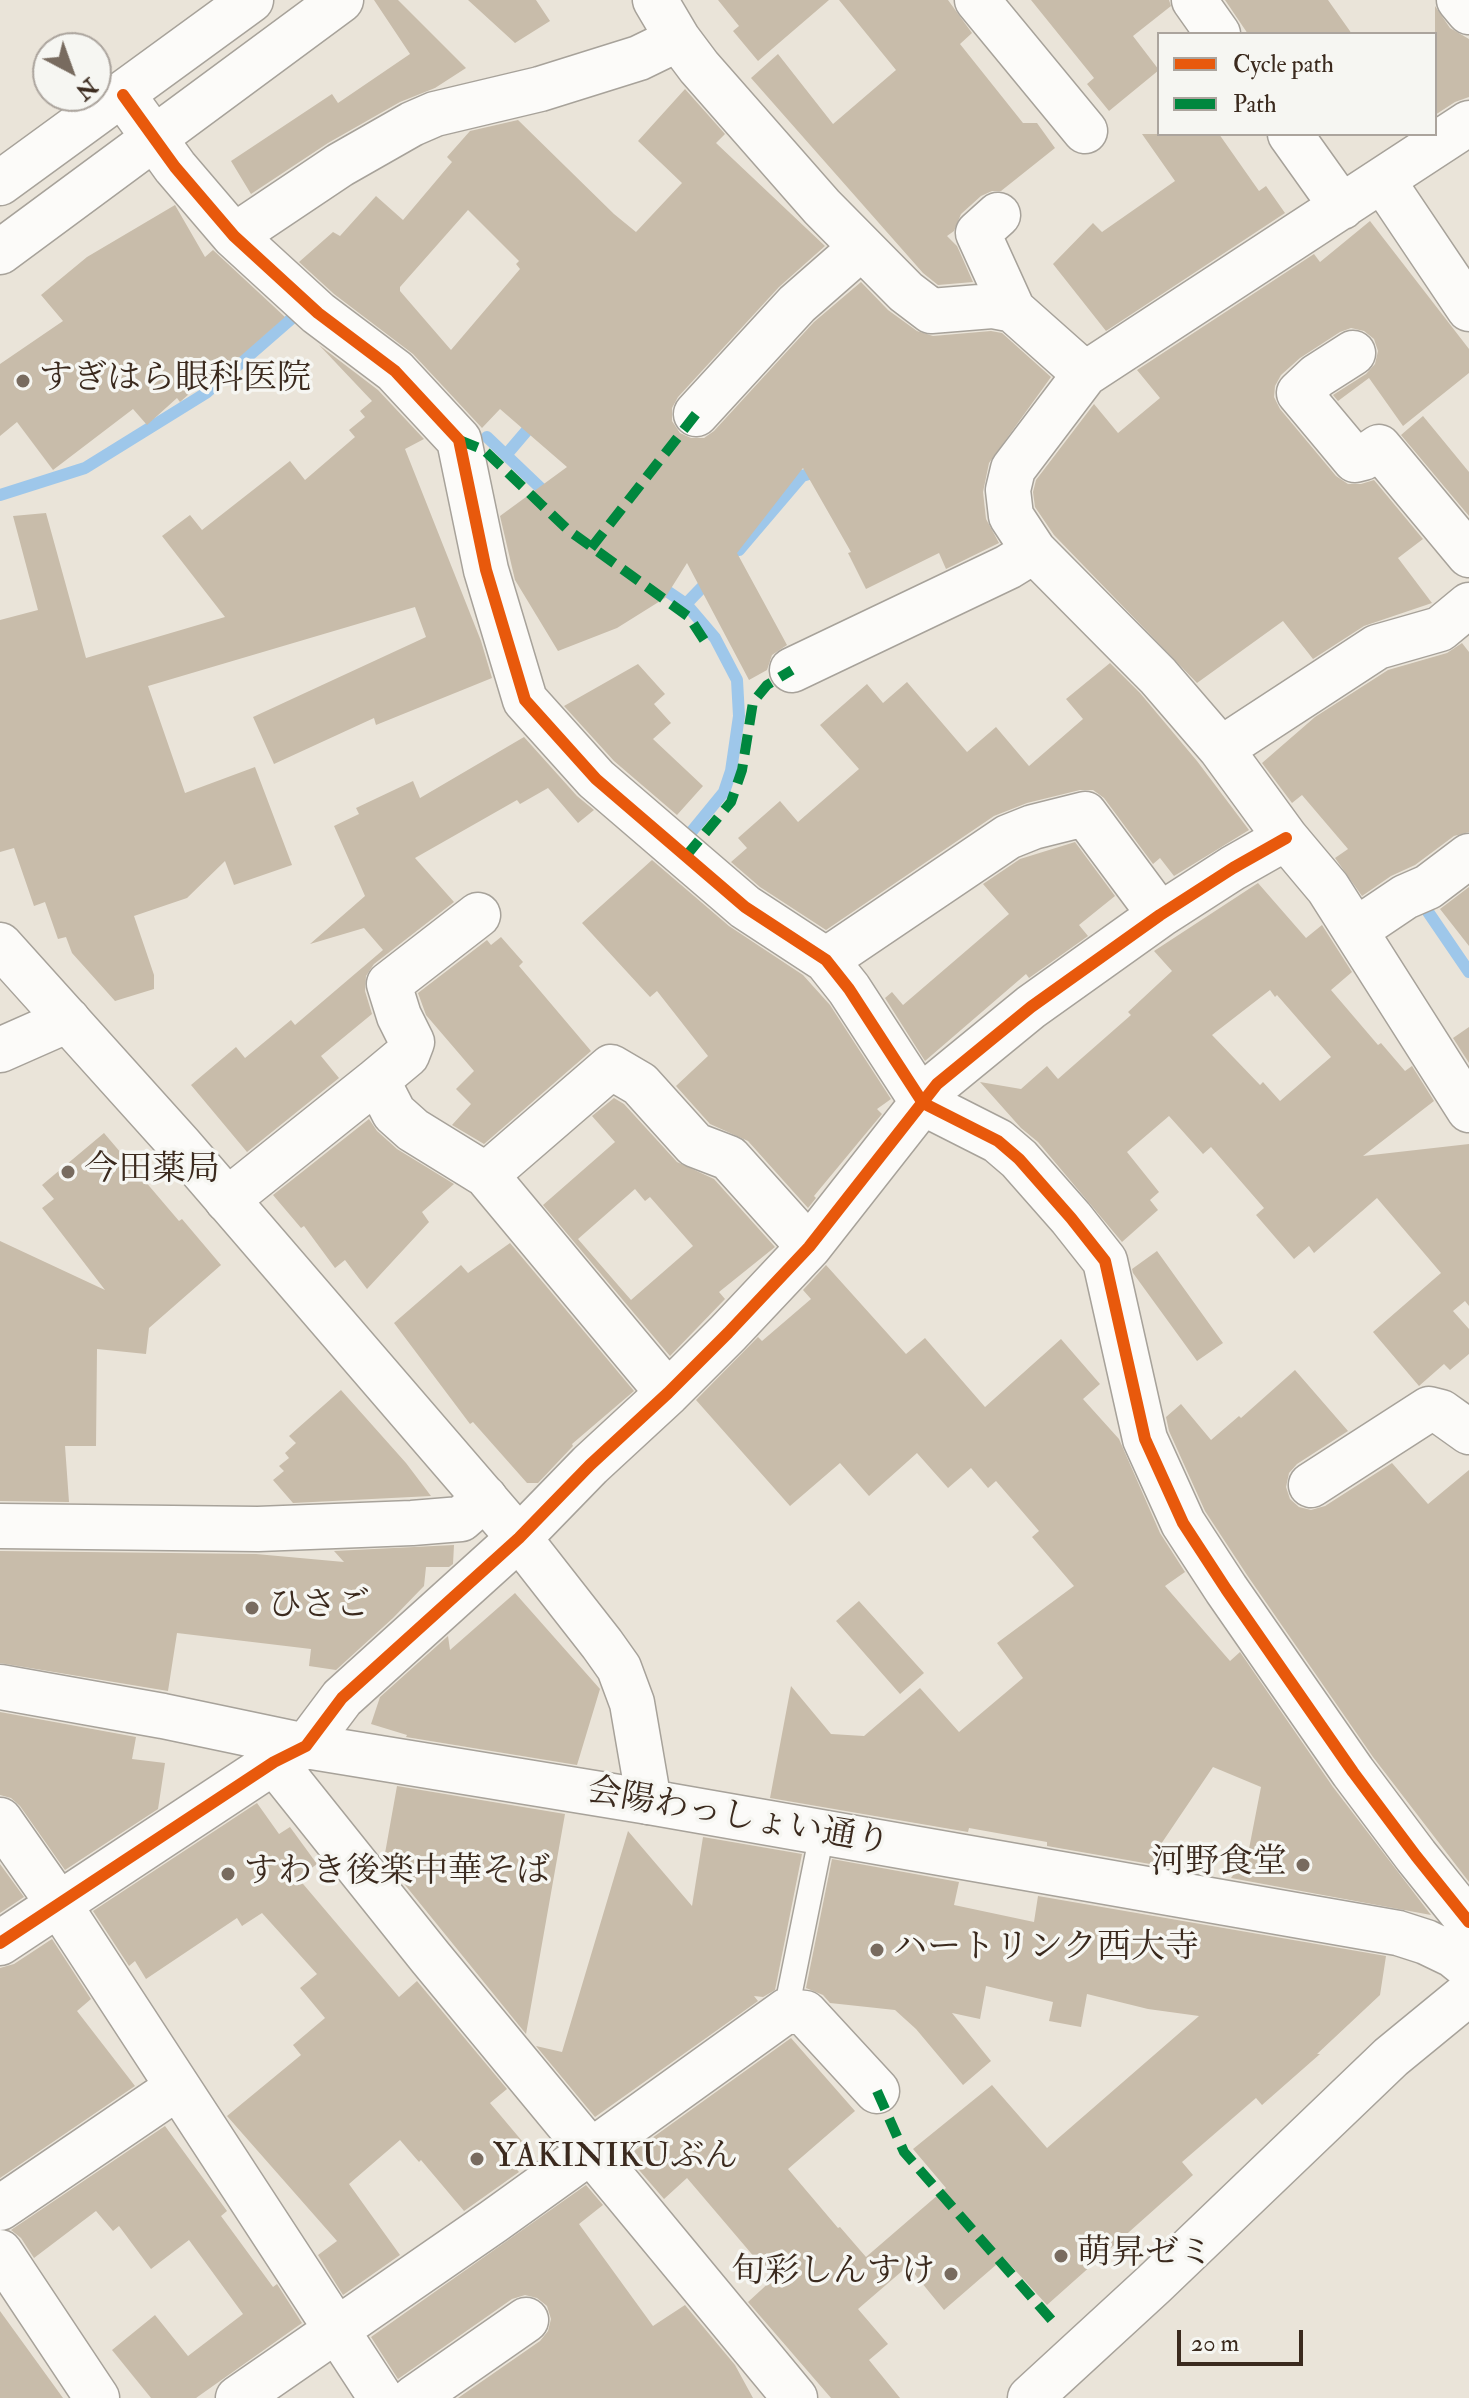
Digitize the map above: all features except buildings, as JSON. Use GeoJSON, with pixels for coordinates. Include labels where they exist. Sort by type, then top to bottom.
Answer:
{"type":"FeatureCollection","features":[{"type":"Feature","properties":{"kind":"street"},"geometry":{"type":"LineString","coordinates":[[0,183],[251,0]]}},
{"type":"Feature","properties":{"kind":"street"},"geometry":{"type":"LineString","coordinates":[[0,252],[341,0]]}},
{"type":"Feature","properties":{"kind":"street"},"geometry":{"type":"LineString","coordinates":[[655,0],[699,67],[861,248],[906,292],[931,311],[992,306],[1013,310]]}},
{"type":"Feature","properties":{"kind":"street"},"geometry":{"type":"LineString","coordinates":[[977,0],[1085,131]]}},
{"type":"Feature","properties":{"kind":"street"},"geometry":{"type":"LineString","coordinates":[[1194,0],[1217,32]]}},
{"type":"Feature","properties":{"kind":"street"},"geometry":{"type":"LineString","coordinates":[[1459,0],[1469,12]]}},
{"type":"Feature","properties":{"kind":"street"},"geometry":{"type":"LineString","coordinates":[[234,236],[327,173],[412,124],[435,114],[540,89],[639,58],[678,39]]}},
{"type":"Feature","properties":{"kind":"street"},"geometry":{"type":"LineString","coordinates":[[123,95],[185,180],[234,236],[318,313],[395,371],[459,440],[486,570],[525,700],[596,779],[745,907],[826,960],[849,989],[923,1103],[998,1141],[1019,1159],[1105,1261],[1145,1439],[1183,1523],[1345,1760],[1469,1922]]}},
{"type":"Feature","properties":{"kind":"street"},"geometry":{"type":"LineString","coordinates":[[1469,123],[1085,374],[1013,469],[1008,490],[1011,516],[1034,551],[1158,676],[1221,749],[1286,838],[1328,888],[1469,1110]]}},
{"type":"Feature","properties":{"kind":"street"},"geometry":{"type":"LineString","coordinates":[[1291,136],[1342,207]]}},
{"type":"Feature","properties":{"kind":"street"},"geometry":{"type":"LineString","coordinates":[[1383,181],[1469,309]]}},
{"type":"Feature","properties":{"kind":"street"},"geometry":{"type":"LineString","coordinates":[[978,233],[1013,310],[1085,374]]}},
{"type":"Feature","properties":{"kind":"street"},"geometry":{"type":"LineString","coordinates":[[696,414],[797,304],[861,248]]}},
{"type":"Feature","properties":{"kind":"street"},"geometry":{"type":"LineString","coordinates":[[1353,353],[1317,376],[1299,393],[1355,460],[1379,447],[1469,555]]}},
{"type":"Feature","properties":{"kind":"street"},"geometry":{"type":"LineString","coordinates":[[792,670],[1008,567],[1034,551]]}},
{"type":"Feature","properties":{"kind":"street"},"geometry":{"type":"LineString","coordinates":[[1221,749],[1377,647],[1440,629],[1469,605]]}},
{"type":"Feature","properties":{"kind":"street"},"geometry":{"type":"LineString","coordinates":[[826,960],[1008,837],[1033,827],[1085,814],[1160,915]]}},
{"type":"Feature","properties":{"kind":"street"},"geometry":{"type":"LineString","coordinates":[[0,1943],[290,1754],[342,1698],[519,1538],[590,1465],[668,1393],[809,1247],[937,1084],[1031,1007],[1160,915],[1286,838]]}},
{"type":"Feature","properties":{"kind":"street"},"geometry":{"type":"LineString","coordinates":[[1356,930],[1405,897],[1428,887],[1469,856]]}},
{"type":"Feature","properties":{"kind":"street"},"geometry":{"type":"LineString","coordinates":[[227,1200],[407,1055],[412,1042],[399,1016],[389,984],[478,915]]}},
{"type":"Feature","properties":{"kind":"street"},"geometry":{"type":"LineString","coordinates":[[0,945],[227,1200],[485,1498],[619,1668],[632,1703],[649,1802]]}},
{"type":"Feature","properties":{"kind":"street"},"geometry":{"type":"LineString","coordinates":[[0,1050],[68,1020]]}},
{"type":"Feature","properties":{"kind":"street"},"geometry":{"type":"LineString","coordinates":[[486,1175],[611,1067],[640,1084],[695,1145],[729,1158],[809,1247]]}},
{"type":"Feature","properties":{"kind":"street"},"geometry":{"type":"LineString","coordinates":[[377,1080],[394,1113],[413,1130],[486,1175],[668,1393]]}},
{"type":"Feature","properties":{"kind":"street"},"geometry":{"type":"LineString","coordinates":[[1311,1485],[1429,1409],[1441,1412],[1469,1432]]}},
{"type":"Feature","properties":{"kind":"street"},"geometry":{"type":"LineString","coordinates":[[0,1526],[258,1529],[412,1523],[461,1519],[485,1498]]}},
{"type":"Feature","properties":{"kind":"street","name":"会陽わっしょい通り"},"geometry":{"type":"LineString","coordinates":[[0,1687],[163,1716],[290,1754],[649,1802],[1398,1933],[1453,1955],[1469,1968]]}},
{"type":"Feature","properties":{"kind":"street"},"geometry":{"type":"LineString","coordinates":[[290,1754],[430,1957],[795,2398]]}},
{"type":"Feature","properties":{"kind":"street"},"geometry":{"type":"LineString","coordinates":[[0,1820],[58,1903],[381,2398]]}},
{"type":"Feature","properties":{"kind":"street"},"geometry":{"type":"LineString","coordinates":[[1030,2398],[1391,2057],[1469,1993]]}},
{"type":"Feature","properties":{"kind":"street"},"geometry":{"type":"LineString","coordinates":[[238,2398],[494,2221],[786,2011],[805,2013],[877,2091]]}},
{"type":"Feature","properties":{"kind":"street"},"geometry":{"type":"LineString","coordinates":[[0,2208],[178,2087]]}},
{"type":"Feature","properties":{"kind":"street"},"geometry":{"type":"LineString","coordinates":[[0,2252],[97,2398]]}},
{"type":"Feature","properties":{"kind":"street"},"geometry":{"type":"LineString","coordinates":[[414,2398],[526,2320]]}},
{"type":"Feature","properties":{"kind":"lane"},"geometry":{"type":"LineString","coordinates":[[786,2011],[822,1833]]}},
{"type":"Feature","properties":{"kind":"waterway"},"geometry":{"type":"LineString","coordinates":[[0,495],[85,468],[206,393],[291,319]]}},
{"type":"Feature","properties":{"kind":"waterway"},"geometry":{"type":"LineString","coordinates":[[506,455],[535,421]]}},
{"type":"Feature","properties":{"kind":"waterway"},"geometry":{"type":"LineString","coordinates":[[487,437],[551,498]]}},
{"type":"Feature","properties":{"kind":"waterway"},"geometry":{"type":"LineString","coordinates":[[739,550],[802,476],[822,470]]}},
{"type":"Feature","properties":{"kind":"waterway"},"geometry":{"type":"LineString","coordinates":[[686,604],[712,577]]}},
{"type":"Feature","properties":{"kind":"waterway"},"geometry":{"type":"LineString","coordinates":[[655,583],[686,604],[715,638],[737,680],[739,716],[731,771],[724,792],[688,836]]}},
{"type":"Feature","properties":{"kind":"waterway"},"geometry":{"type":"LineString","coordinates":[[1424,906],[1469,972]]}},
{"type":"Feature","properties":{"kind":"marked path"},"geometry":{"type":"LineString","coordinates":[[591,548],[696,414]]}},
{"type":"Feature","properties":{"kind":"marked path"},"geometry":{"type":"LineString","coordinates":[[459,440],[484,450],[568,530],[689,617],[704,640]]}},
{"type":"Feature","properties":{"kind":"marked path"},"geometry":{"type":"LineString","coordinates":[[686,856],[731,802],[742,770],[753,702],[767,685],[792,670]]}},
{"type":"Feature","properties":{"kind":"marked path"},"geometry":{"type":"LineString","coordinates":[[877,2091],[904,2152],[1056,2325]]}},
{"type":"Feature","properties":{"kind":"cycle path"},"geometry":{"type":"LineString","coordinates":[[123,95],[175,167],[234,236],[318,313],[395,371],[459,440],[486,570],[525,700],[596,779],[745,907],[826,960],[849,989],[923,1103],[998,1141],[1019,1159],[1105,1261],[1145,1439],[1183,1523],[1353,1772],[1469,1922]]}},
{"type":"Feature","properties":{"kind":"cycle path"},"geometry":{"type":"LineString","coordinates":[[0,1943],[274,1762],[306,1746],[342,1698],[519,1538],[728,1333],[809,1247],[937,1084],[1031,1007],[1160,915],[1286,838]]}},
{"type":"Feature","properties":{"kind":"place","name":"すぎはら眼科医院"},"geometry":{"type":"Point","coordinates":[23,381]}},
{"type":"Feature","properties":{"kind":"place","name":"今田薬局"},"geometry":{"type":"Point","coordinates":[68,1172]}},
{"type":"Feature","properties":{"kind":"place","name":"ひさご"},"geometry":{"type":"Point","coordinates":[252,1608]}},
{"type":"Feature","properties":{"kind":"place","name":"河野食堂"},"geometry":{"type":"Point","coordinates":[1303,1865]}},
{"type":"Feature","properties":{"kind":"place","name":"すわき後楽中華そば"},"geometry":{"type":"Point","coordinates":[228,1874]}},
{"type":"Feature","properties":{"kind":"place","name":"ハートリンク西大寺"},"geometry":{"type":"Point","coordinates":[877,1950]}},
{"type":"Feature","properties":{"kind":"place","name":"YAKINIKUぶん"},"geometry":{"type":"Point","coordinates":[477,2159]}},
{"type":"Feature","properties":{"kind":"place","name":"萌昇ゼミ"},"geometry":{"type":"Point","coordinates":[1061,2256]}},
{"type":"Feature","properties":{"kind":"place","name":"旬彩しんすけ"},"geometry":{"type":"Point","coordinates":[951,2274]}}]}
